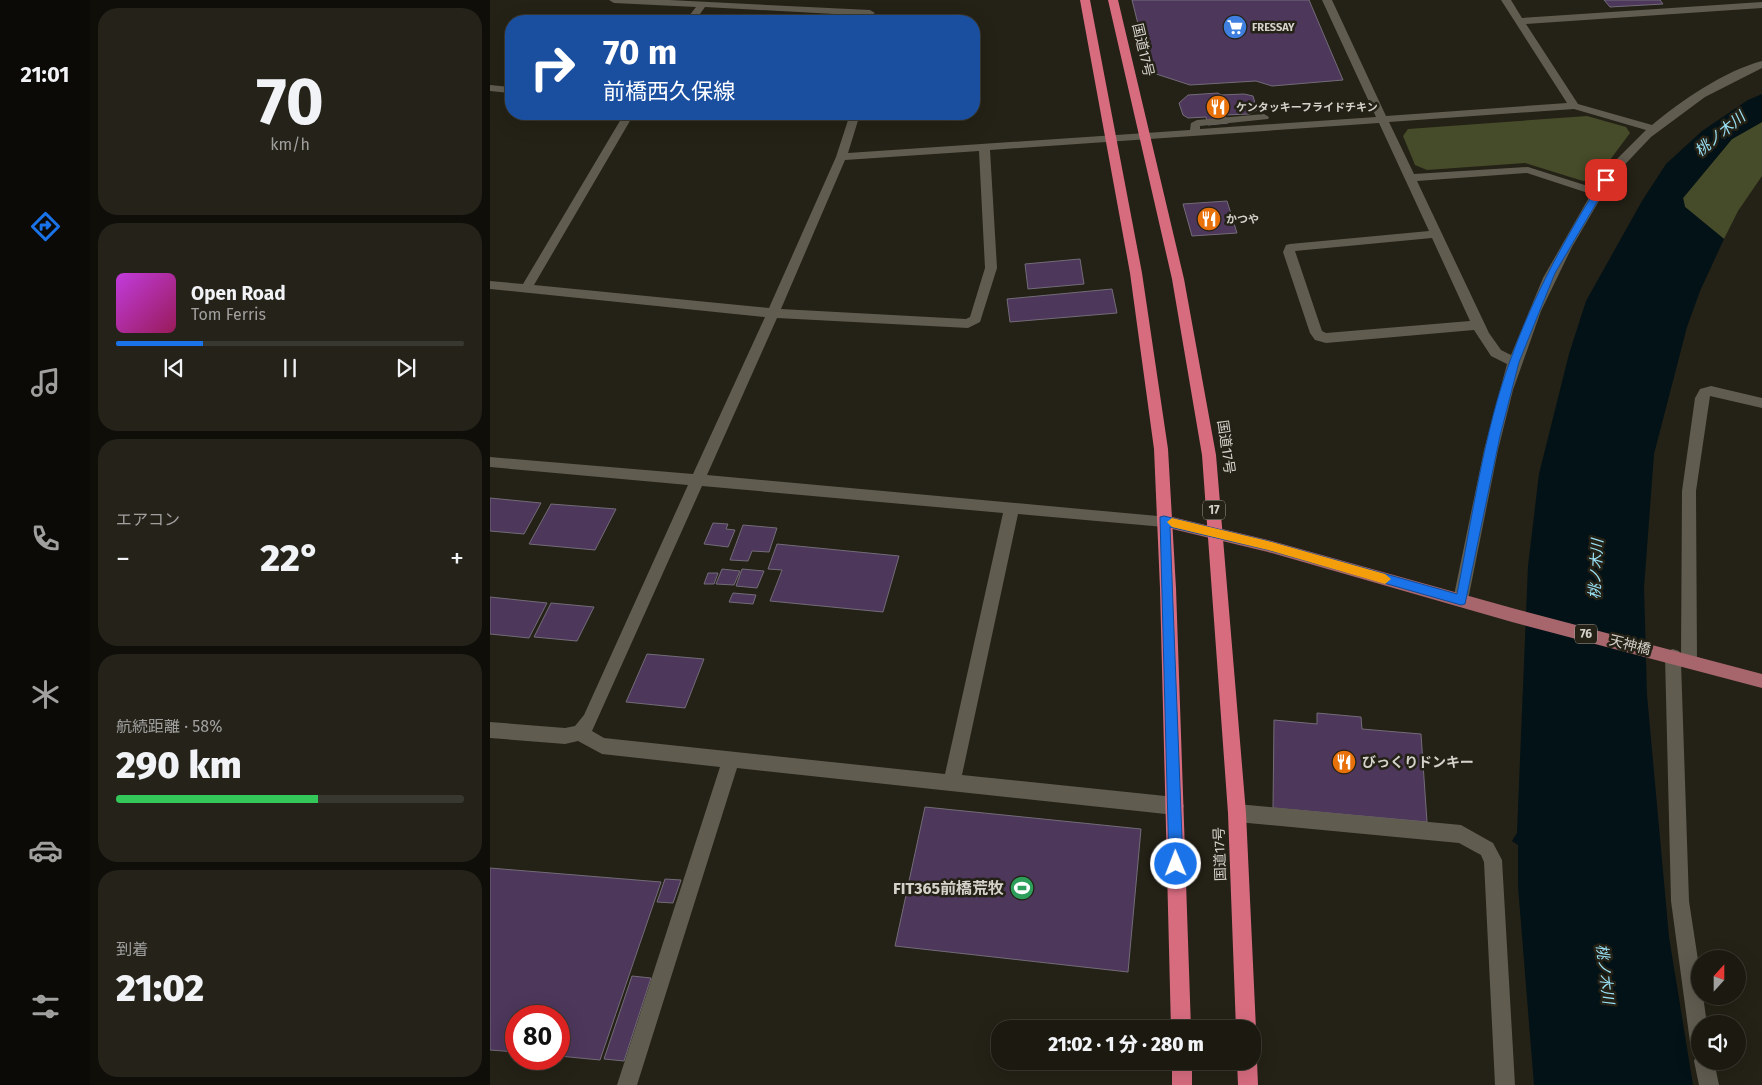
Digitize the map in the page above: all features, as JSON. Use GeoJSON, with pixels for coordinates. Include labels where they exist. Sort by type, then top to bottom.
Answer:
{"type":"FeatureCollection","features":[{"type":"Feature","properties":{"kind":"highway"},"geometry":{"type":"LineString","coordinates":[[1085,0],[1136,273],[1161,450],[1175,806],[1181,1020]]}},
{"type":"Feature","properties":{"kind":"highway","name":"国道17号"},"geometry":{"type":"LineString","coordinates":[[1113,0],[1143,136],[1178,279],[1210,455],[1237,813],[1246,1020]]}},
{"type":"Feature","properties":{"kind":"highway"},"geometry":{"type":"LineString","coordinates":[[1182,1070],[1182,1085]]}},
{"type":"Feature","properties":{"kind":"highway"},"geometry":{"type":"LineString","coordinates":[[1247,1070],[1248,1085]]}},
{"type":"Feature","properties":{"kind":"main road","name":"76"},"geometry":{"type":"LineString","coordinates":[[1164,521],[1216,533],[1461,600]]}},
{"type":"Feature","properties":{"kind":"main road","name":"天神橋"},"geometry":{"type":"LineString","coordinates":[[1461,600],[1674,657]]}},
{"type":"Feature","properties":{"kind":"main road","name":"76"},"geometry":{"type":"LineString","coordinates":[[1674,657],[1762,681]]}},
{"type":"Feature","properties":{"kind":"street"},"geometry":{"type":"LineString","coordinates":[[614,0],[842,15]]}},
{"type":"Feature","properties":{"kind":"street"},"geometry":{"type":"LineString","coordinates":[[870,0],[870,15]]}},
{"type":"Feature","properties":{"kind":"street"},"geometry":{"type":"LineString","coordinates":[[1327,0],[1488,346],[1502,357],[1514,362]]}},
{"type":"Feature","properties":{"kind":"street"},"geometry":{"type":"LineString","coordinates":[[1506,0],[1574,106]]}},
{"type":"Feature","properties":{"kind":"street"},"geometry":{"type":"LineString","coordinates":[[694,15],[702,5]]}},
{"type":"Feature","properties":{"kind":"street"},"geometry":{"type":"LineString","coordinates":[[1521,21],[1762,5]]}},
{"type":"Feature","properties":{"kind":"street"},"geometry":{"type":"LineString","coordinates":[[1461,600],[1494,436],[1514,362],[1551,273],[1614,168],[1653,129],[1703,92],[1734,75],[1762,64]]}},
{"type":"Feature","properties":{"kind":"street"},"geometry":{"type":"LineString","coordinates":[[490,88],[505,89]]}},
{"type":"Feature","properties":{"kind":"street"},"geometry":{"type":"LineString","coordinates":[[841,157],[984,149],[1574,106],[1653,129]]}},
{"type":"Feature","properties":{"kind":"street"},"geometry":{"type":"LineString","coordinates":[[1195,133],[1197,123],[1264,117]]}},
{"type":"Feature","properties":{"kind":"street"},"geometry":{"type":"LineString","coordinates":[[527,288],[625,120]]}},
{"type":"Feature","properties":{"kind":"street"},"geometry":{"type":"LineString","coordinates":[[490,730],[565,736],[580,733],[590,720],[773,313],[841,157],[853,120]]}},
{"type":"Feature","properties":{"kind":"street"},"geometry":{"type":"LineString","coordinates":[[490,285],[773,313],[958,325],[968,324],[976,320],[991,268],[984,149]]}},
{"type":"Feature","properties":{"kind":"street"},"geometry":{"type":"LineString","coordinates":[[1411,178],[1528,170],[1598,192]]}},
{"type":"Feature","properties":{"kind":"street"},"geometry":{"type":"LineString","coordinates":[[1436,234],[1290,248],[1289,252],[1316,332],[1320,337],[1326,338],[1478,325]]}},
{"type":"Feature","properties":{"kind":"street"},"geometry":{"type":"LineString","coordinates":[[1696,1015],[1680,902],[1674,657],[1689,491],[1702,398],[1705,392],[1711,390],[1762,403]]}},
{"type":"Feature","properties":{"kind":"street"},"geometry":{"type":"LineString","coordinates":[[490,462],[1164,521]]}},
{"type":"Feature","properties":{"kind":"street"},"geometry":{"type":"LineString","coordinates":[[952,782],[1012,507]]}},
{"type":"Feature","properties":{"kind":"street"},"geometry":{"type":"LineString","coordinates":[[580,733],[602,746],[1175,806]]}},
{"type":"Feature","properties":{"kind":"street"},"geometry":{"type":"LineString","coordinates":[[626,1085],[731,760]]}},
{"type":"Feature","properties":{"kind":"street"},"geometry":{"type":"LineString","coordinates":[[1237,813],[1461,834],[1487,849],[1493,860],[1505,1085]]}},
{"type":"Feature","properties":{"kind":"street"},"geometry":{"type":"LineString","coordinates":[[1706,1070],[1709,1085]]}},
{"type":"Feature","properties":{"kind":"green space"},"geometry":{"type":"Polygon","coordinates":[[[1587,116],[1626,127],[1630,133],[1595,180],[1583,181],[1525,163],[1427,170],[1415,165],[1403,136],[1408,129],[1587,116]]]}},
{"type":"Feature","properties":{"kind":"green space"},"geometry":{"type":"Polygon","coordinates":[[[1762,122],[1762,176],[1738,211],[1724,239],[1685,207],[1683,198],[1732,139],[1762,122]]]}},
{"type":"Feature","properties":{"kind":"water","name":"桃ノ木川"},"geometry":{"type":"Polygon","coordinates":[[[1762,94],[1762,122],[1732,139],[1683,198],[1685,207],[1724,239],[1700,291],[1687,327],[1654,454],[1644,588],[1647,695],[1669,937],[1693,1085],[1534,1085],[1518,886],[1518,845],[1512,841],[1517,833],[1528,566],[1539,474],[1569,354],[1586,301],[1642,201],[1666,164],[1702,131],[1748,100],[1762,94]]]}},
{"type":"Feature","properties":{"kind":"building"},"geometry":{"type":"Polygon","coordinates":[[[1132,0],[1309,0],[1343,80],[1272,86],[1256,81],[1190,85],[1150,72],[1132,0]]]}},
{"type":"Feature","properties":{"kind":"building"},"geometry":{"type":"Polygon","coordinates":[[[1604,0],[1660,0],[1663,4],[1610,7],[1604,0]]]}},
{"type":"Feature","properties":{"kind":"building","name":"ケンタッキーフライドチキン"},"geometry":{"type":"Polygon","coordinates":[[[1218,93],[1221,95],[1244,94],[1253,96],[1257,110],[1249,114],[1225,115],[1228,123],[1208,125],[1206,117],[1188,118],[1183,115],[1179,103],[1188,95],[1218,93]]]}},
{"type":"Feature","properties":{"kind":"building"},"geometry":{"type":"Polygon","coordinates":[[[1227,201],[1237,233],[1192,236],[1183,204],[1227,201]]]}},
{"type":"Feature","properties":{"kind":"building"},"geometry":{"type":"Polygon","coordinates":[[[1080,259],[1084,284],[1028,289],[1025,264],[1080,259]]]}},
{"type":"Feature","properties":{"kind":"building"},"geometry":{"type":"Polygon","coordinates":[[[1112,289],[1117,313],[1010,322],[1007,299],[1112,289]]]}},
{"type":"Feature","properties":{"kind":"building"},"geometry":{"type":"Polygon","coordinates":[[[490,498],[541,503],[524,534],[490,531],[490,498]]]}},
{"type":"Feature","properties":{"kind":"building"},"geometry":{"type":"Polygon","coordinates":[[[551,504],[616,509],[595,550],[529,544],[551,504]]]}},
{"type":"Feature","properties":{"kind":"building"},"geometry":{"type":"Polygon","coordinates":[[[713,523],[728,524],[726,529],[735,530],[728,547],[704,544],[713,523]]]}},
{"type":"Feature","properties":{"kind":"building"},"geometry":{"type":"Polygon","coordinates":[[[743,525],[777,528],[769,552],[752,551],[748,561],[730,560],[743,525]]]}},
{"type":"Feature","properties":{"kind":"building"},"geometry":{"type":"Polygon","coordinates":[[[777,544],[899,556],[883,612],[770,601],[782,570],[768,569],[777,544]]]}},
{"type":"Feature","properties":{"kind":"building"},"geometry":{"type":"Polygon","coordinates":[[[722,569],[740,571],[734,585],[716,584],[722,569]]]}},
{"type":"Feature","properties":{"kind":"building"},"geometry":{"type":"Polygon","coordinates":[[[742,569],[764,571],[757,588],[736,586],[742,569]]]}},
{"type":"Feature","properties":{"kind":"building"},"geometry":{"type":"Polygon","coordinates":[[[708,573],[718,573],[714,584],[704,584],[708,573]]]}},
{"type":"Feature","properties":{"kind":"building"},"geometry":{"type":"Polygon","coordinates":[[[733,593],[756,595],[753,604],[729,602],[733,593]]]}},
{"type":"Feature","properties":{"kind":"building"},"geometry":{"type":"Polygon","coordinates":[[[490,597],[547,603],[529,638],[490,634],[490,597]]]}},
{"type":"Feature","properties":{"kind":"building"},"geometry":{"type":"Polygon","coordinates":[[[551,603],[594,607],[577,641],[534,637],[551,603]]]}},
{"type":"Feature","properties":{"kind":"building"},"geometry":{"type":"Polygon","coordinates":[[[647,654],[704,659],[685,708],[626,702],[647,654]]]}},
{"type":"Feature","properties":{"kind":"building"},"geometry":{"type":"Polygon","coordinates":[[[1317,713],[1361,717],[1362,729],[1421,734],[1427,822],[1273,808],[1274,720],[1317,724],[1317,713]]]}},
{"type":"Feature","properties":{"kind":"building","name":"FIT365前橋荒牧"},"geometry":{"type":"Polygon","coordinates":[[[925,807],[1141,829],[1128,972],[895,946],[925,807]]]}},
{"type":"Feature","properties":{"kind":"building"},"geometry":{"type":"Polygon","coordinates":[[[490,868],[661,882],[600,1060],[570,1057],[570,1005],[505,1005],[505,1051],[490,1050],[490,868]]]}},
{"type":"Feature","properties":{"kind":"building"},"geometry":{"type":"Polygon","coordinates":[[[665,879],[681,880],[673,903],[657,902],[665,879]]]}},
{"type":"Feature","properties":{"kind":"building"},"geometry":{"type":"Polygon","coordinates":[[[632,976],[651,978],[624,1061],[604,1059],[632,976]]]}},
{"type":"Feature","properties":{"kind":"slow traffic"},"geometry":{"type":"LineString","coordinates":[[1172,522],[1268,546],[1385,579]]}},
{"type":"Feature","properties":{"kind":"place","name":"FRESSAY"},"geometry":{"type":"Point","coordinates":[1235,27]}},
{"type":"Feature","properties":{"kind":"place","name":"ケンタッキーフライドチキン"},"geometry":{"type":"Point","coordinates":[1218,107]}},
{"type":"Feature","properties":{"kind":"place","name":"かつや"},"geometry":{"type":"Point","coordinates":[1209,219]}},
{"type":"Feature","properties":{"kind":"place","name":"びっくりドンキー"},"geometry":{"type":"Point","coordinates":[1344,762]}},
{"type":"Feature","properties":{"kind":"place","name":"FIT365前橋荒牧"},"geometry":{"type":"Point","coordinates":[1022,888]}},
{"type":"Feature","properties":{"kind":"route"},"geometry":{"type":"LineString","coordinates":[[1176,864],[1168,588],[1164,521],[1268,546],[1461,600],[1494,436],[1514,362],[1533,312],[1551,273],[1606,180]]}}]}
